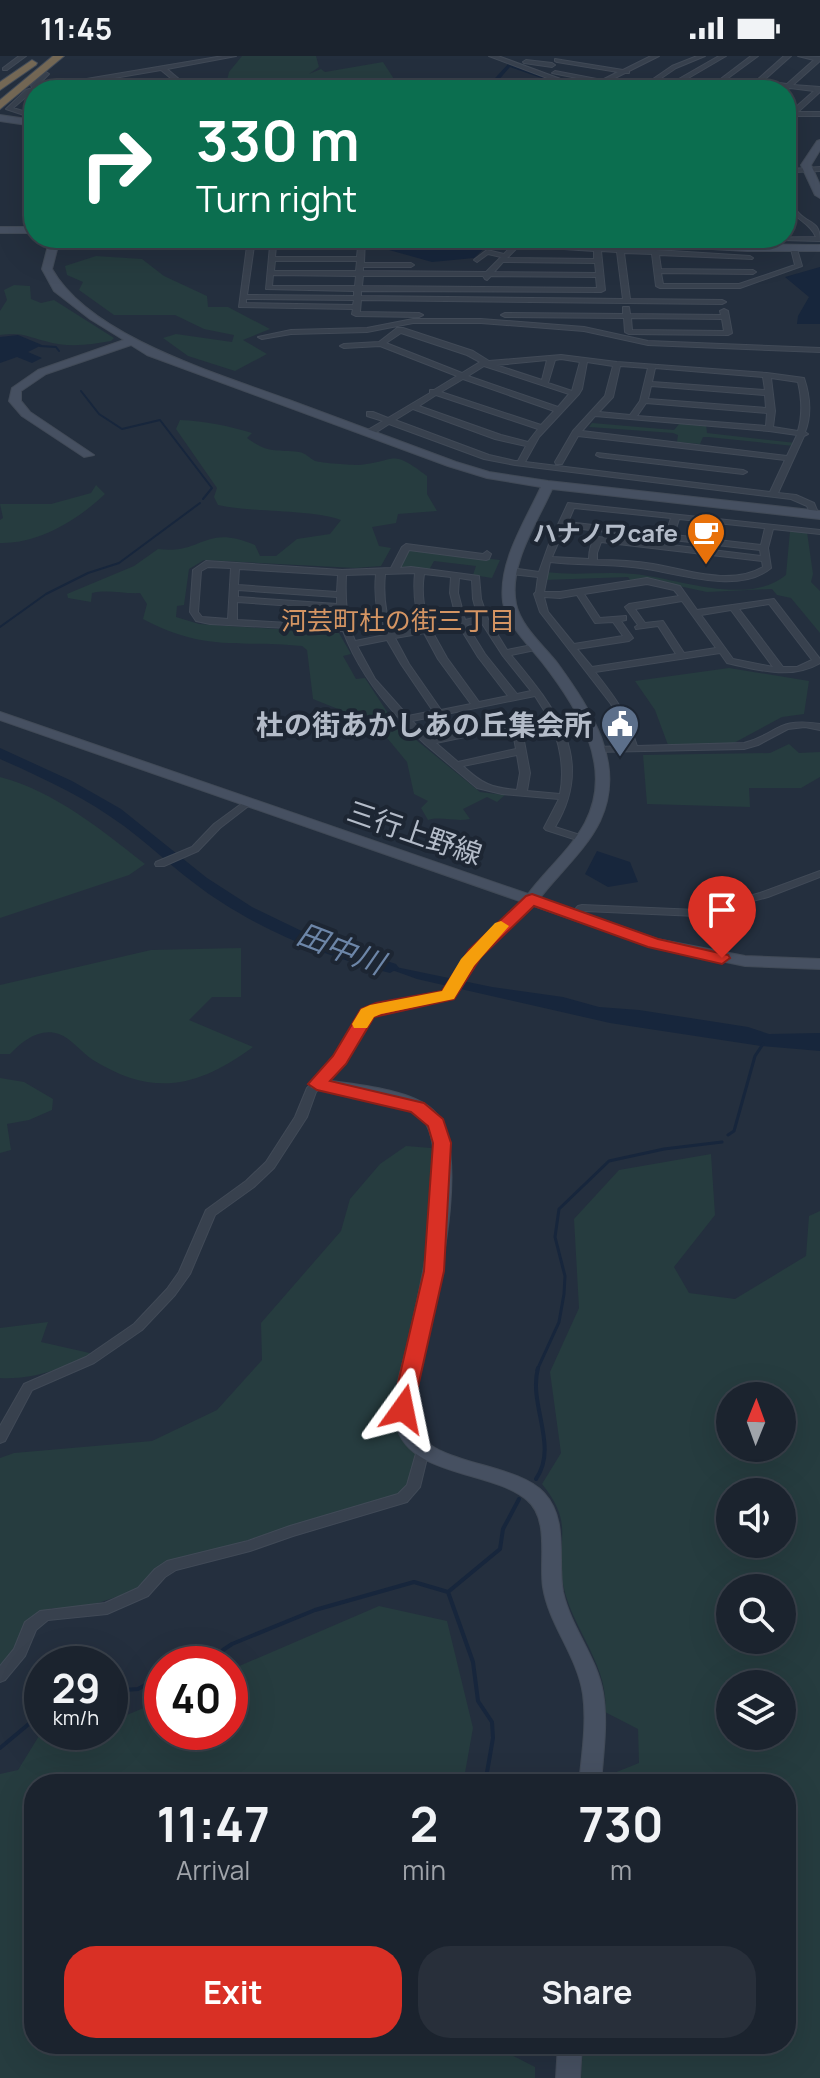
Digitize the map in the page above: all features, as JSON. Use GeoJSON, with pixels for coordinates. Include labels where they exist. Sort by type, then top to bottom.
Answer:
{"type":"FeatureCollection","features":[{"type":"Feature","properties":{"kind":"highway"},"geometry":{"type":"LineString","coordinates":[[2,74],[41,56]]}},
{"type":"Feature","properties":{"kind":"highway"},"geometry":{"type":"LineString","coordinates":[[0,87],[41,56]]}},
{"type":"Feature","properties":{"kind":"highway"},"geometry":{"type":"LineString","coordinates":[[0,95],[57,56]]}},
{"type":"Feature","properties":{"kind":"highway"},"geometry":{"type":"LineString","coordinates":[[30,80],[57,56]]}},
{"type":"Feature","properties":{"kind":"highway"},"geometry":{"type":"LineString","coordinates":[[0,106],[24,85]]}},
{"type":"Feature","properties":{"kind":"street"},"geometry":{"type":"LineString","coordinates":[[2,74],[23,56]]}},
{"type":"Feature","properties":{"kind":"street"},"geometry":{"type":"LineString","coordinates":[[91,80],[233,56]]}},
{"type":"Feature","properties":{"kind":"street"},"geometry":{"type":"LineString","coordinates":[[492,56],[520,68],[591,80]]}},
{"type":"Feature","properties":{"kind":"street"},"geometry":{"type":"LineString","coordinates":[[581,64],[590,56]]}},
{"type":"Feature","properties":{"kind":"street"},"geometry":{"type":"LineString","coordinates":[[609,80],[656,56]]}},
{"type":"Feature","properties":{"kind":"street"},"geometry":{"type":"LineString","coordinates":[[520,68],[529,59],[556,60],[654,80],[674,67],[702,56]]}},
{"type":"Feature","properties":{"kind":"street"},"geometry":{"type":"LineString","coordinates":[[678,80],[723,56]]}},
{"type":"Feature","properties":{"kind":"street"},"geometry":{"type":"LineString","coordinates":[[720,80],[755,56]]}},
{"type":"Feature","properties":{"kind":"street"},"geometry":{"type":"LineString","coordinates":[[760,80],[788,56]]}},
{"type":"Feature","properties":{"kind":"street"},"geometry":{"type":"LineString","coordinates":[[801,56],[819,59]]}},
{"type":"Feature","properties":{"kind":"street"},"geometry":{"type":"LineString","coordinates":[[795,80],[819,59]]}},
{"type":"Feature","properties":{"kind":"street"},"geometry":{"type":"LineString","coordinates":[[544,73],[556,60]]}},
{"type":"Feature","properties":{"kind":"street"},"geometry":{"type":"LineString","coordinates":[[162,68],[177,80]]}},
{"type":"Feature","properties":{"kind":"street"},"geometry":{"type":"LineString","coordinates":[[544,73],[561,80]]}},
{"type":"Feature","properties":{"kind":"street"},"geometry":{"type":"LineString","coordinates":[[40,80],[46,74]]}},
{"type":"Feature","properties":{"kind":"street"},"geometry":{"type":"LineString","coordinates":[[796,88],[820,90]]}},
{"type":"Feature","properties":{"kind":"street"},"geometry":{"type":"LineString","coordinates":[[796,109],[820,90]]}},
{"type":"Feature","properties":{"kind":"street"},"geometry":{"type":"LineString","coordinates":[[24,94],[9,107],[24,114]]}},
{"type":"Feature","properties":{"kind":"street"},"geometry":{"type":"LineString","coordinates":[[796,114],[820,114]]}},
{"type":"Feature","properties":{"kind":"street"},"geometry":{"type":"LineString","coordinates":[[0,118],[24,121]]}},
{"type":"Feature","properties":{"kind":"street"},"geometry":{"type":"LineString","coordinates":[[820,143],[816,153],[806,159],[806,170],[817,183],[820,195]]}},
{"type":"Feature","properties":{"kind":"street"},"geometry":{"type":"LineString","coordinates":[[796,170],[820,169]]}},
{"type":"Feature","properties":{"kind":"street"},"geometry":{"type":"LineString","coordinates":[[796,214],[815,227],[820,239],[796,241]]}},
{"type":"Feature","properties":{"kind":"street"},"geometry":{"type":"LineString","coordinates":[[0,230],[24,230]]}},
{"type":"Feature","properties":{"kind":"street"},"geometry":{"type":"LineString","coordinates":[[52,248],[47,262],[50,279],[94,317],[163,358],[479,473],[548,485],[783,512],[800,508],[818,515]]}},
{"type":"Feature","properties":{"kind":"street"},"geometry":{"type":"LineString","coordinates":[[250,248],[242,305],[246,306],[487,300],[722,302]]}},
{"type":"Feature","properties":{"kind":"street"},"geometry":{"type":"LineString","coordinates":[[273,248],[268,288],[487,290],[601,290],[597,250]]}},
{"type":"Feature","properties":{"kind":"street"},"geometry":{"type":"LineString","coordinates":[[362,248],[356,314],[725,317]]}},
{"type":"Feature","properties":{"kind":"street"},"geometry":{"type":"LineString","coordinates":[[487,315],[487,275],[513,248]]}},
{"type":"Feature","properties":{"kind":"street"},"geometry":{"type":"LineString","coordinates":[[580,248],[606,248]]}},
{"type":"Feature","properties":{"kind":"street"},"geometry":{"type":"LineString","coordinates":[[624,248],[629,332],[728,333],[720,286]]}},
{"type":"Feature","properties":{"kind":"street"},"geometry":{"type":"LineString","coordinates":[[636,248],[655,254],[726,248]]}},
{"type":"Feature","properties":{"kind":"street"},"geometry":{"type":"LineString","coordinates":[[749,248],[754,276]]}},
{"type":"Feature","properties":{"kind":"street"},"geometry":{"type":"LineString","coordinates":[[779,248],[820,248]]}},
{"type":"Feature","properties":{"kind":"street"},"geometry":{"type":"LineString","coordinates":[[657,271],[754,276],[799,266],[794,249]]}},
{"type":"Feature","properties":{"kind":"street"},"geometry":{"type":"LineString","coordinates":[[477,260],[487,252],[503,258],[598,261]]}},
{"type":"Feature","properties":{"kind":"street"},"geometry":{"type":"LineString","coordinates":[[655,254],[661,301]]}},
{"type":"Feature","properties":{"kind":"street"},"geometry":{"type":"LineString","coordinates":[[272,259],[487,275],[600,275]]}},
{"type":"Feature","properties":{"kind":"street"},"geometry":{"type":"LineString","coordinates":[[270,273],[411,265]]}},
{"type":"Feature","properties":{"kind":"street"},"geometry":{"type":"LineString","coordinates":[[660,286],[740,286],[754,276]]}},
{"type":"Feature","properties":{"kind":"street"},"geometry":{"type":"LineString","coordinates":[[262,337],[304,331],[367,330],[413,321],[487,315],[596,330],[648,343],[820,350]]}},
{"type":"Feature","properties":{"kind":"street"},"geometry":{"type":"LineString","coordinates":[[413,321],[550,325]]}},
{"type":"Feature","properties":{"kind":"street"},"geometry":{"type":"LineString","coordinates":[[381,344],[400,330],[470,353],[544,385],[575,394]]}},
{"type":"Feature","properties":{"kind":"street"},"geometry":{"type":"LineString","coordinates":[[14,395],[24,383],[42,372],[132,341]]}},
{"type":"Feature","properties":{"kind":"street"},"geometry":{"type":"LineString","coordinates":[[344,346],[381,344],[441,366],[459,376],[560,410]]}},
{"type":"Feature","properties":{"kind":"street"},"geometry":{"type":"LineString","coordinates":[[369,433],[486,362],[552,357],[767,375],[803,382],[807,415],[804,434],[787,458],[773,494]]}},
{"type":"Feature","properties":{"kind":"street"},"geometry":{"type":"LineString","coordinates":[[544,385],[552,357]]}},
{"type":"Feature","properties":{"kind":"street"},"geometry":{"type":"LineString","coordinates":[[520,464],[542,428],[575,394],[584,359]]}},
{"type":"Feature","properties":{"kind":"street"},"geometry":{"type":"LineString","coordinates":[[0,1438],[28,1387],[90,1360],[138,1327],[180,1282],[210,1213],[270,1165],[301,1117],[308,1097],[340,1060],[367,1013],[449,994],[464,968],[498,929],[532,899],[593,821],[602,797],[598,750],[589,719],[512,612],[507,592],[511,571],[557,465],[576,433],[610,394],[617,364]]}},
{"type":"Feature","properties":{"kind":"street"},"geometry":{"type":"LineString","coordinates":[[632,418],[644,401],[652,366]]}},
{"type":"Feature","properties":{"kind":"street"},"geometry":{"type":"LineString","coordinates":[[767,375],[771,411],[769,429]]}},
{"type":"Feature","properties":{"kind":"street"},"geometry":{"type":"LineString","coordinates":[[649,384],[769,393]]}},
{"type":"Feature","properties":{"kind":"street"},"geometry":{"type":"LineString","coordinates":[[433,392],[542,428]]}},
{"type":"Feature","properties":{"kind":"street"},"geometry":{"type":"LineString","coordinates":[[0,395],[14,395]]}},
{"type":"Feature","properties":{"kind":"street"},"geometry":{"type":"LineString","coordinates":[[14,395],[26,414],[88,455]]}},
{"type":"Feature","properties":{"kind":"street"},"geometry":{"type":"LineString","coordinates":[[644,401],[771,411]]}},
{"type":"Feature","properties":{"kind":"street"},"geometry":{"type":"LineString","coordinates":[[412,406],[498,437],[530,445]]}},
{"type":"Feature","properties":{"kind":"street"},"geometry":{"type":"LineString","coordinates":[[370,414],[487,457],[520,464],[543,468],[557,465],[568,471],[798,498],[801,531]]}},
{"type":"Feature","properties":{"kind":"street"},"geometry":{"type":"LineString","coordinates":[[595,414],[804,434]]}},
{"type":"Feature","properties":{"kind":"street"},"geometry":{"type":"LineString","coordinates":[[576,433],[787,458]]}},
{"type":"Feature","properties":{"kind":"street"},"geometry":{"type":"LineString","coordinates":[[590,473],[610,438]]}},
{"type":"Feature","properties":{"kind":"street"},"geometry":{"type":"LineString","coordinates":[[736,490],[752,454]]}},
{"type":"Feature","properties":{"kind":"street"},"geometry":{"type":"LineString","coordinates":[[600,455],[743,472]]}},
{"type":"Feature","properties":{"kind":"street"},"geometry":{"type":"LineString","coordinates":[[633,749],[619,711],[544,612],[538,594],[542,575],[571,505],[820,532]]}},
{"type":"Feature","properties":{"kind":"street"},"geometry":{"type":"LineString","coordinates":[[666,547],[676,517]]}},
{"type":"Feature","properties":{"kind":"street"},"geometry":{"type":"LineString","coordinates":[[563,524],[764,548]]}},
{"type":"Feature","properties":{"kind":"street"},"geometry":{"type":"LineString","coordinates":[[549,559],[639,564],[729,578],[762,573],[767,568],[764,548],[769,528]]}},
{"type":"Feature","properties":{"kind":"street"},"geometry":{"type":"LineString","coordinates":[[593,562],[598,539],[766,559]]}},
{"type":"Feature","properties":{"kind":"street"},"geometry":{"type":"LineString","coordinates":[[395,569],[406,547],[486,557],[487,554]]}},
{"type":"Feature","properties":{"kind":"street"},"geometry":{"type":"LineString","coordinates":[[345,629],[203,620],[194,612],[198,568],[211,564],[342,573],[395,569],[476,578],[476,598],[483,619],[553,716],[560,733],[567,772],[565,797],[559,814],[549,828],[580,838]]}},
{"type":"Feature","properties":{"kind":"street"},"geometry":{"type":"LineString","coordinates":[[232,623],[235,565]]}},
{"type":"Feature","properties":{"kind":"street"},"geometry":{"type":"LineString","coordinates":[[381,571],[378,606],[388,637],[439,713]]}},
{"type":"Feature","properties":{"kind":"street"},"geometry":{"type":"LineString","coordinates":[[420,571],[416,601],[425,630],[477,705]]}},
{"type":"Feature","properties":{"kind":"street"},"geometry":{"type":"LineString","coordinates":[[511,571],[542,575]]}},
{"type":"Feature","properties":{"kind":"street"},"geometry":{"type":"LineString","coordinates":[[342,573],[340,595],[345,629],[403,720],[484,788],[565,797]]}},
{"type":"Feature","properties":{"kind":"street"},"geometry":{"type":"LineString","coordinates":[[455,575],[453,596],[460,623],[514,697]]}},
{"type":"Feature","properties":{"kind":"street"},"geometry":{"type":"LineString","coordinates":[[538,594],[579,592],[647,581],[677,588],[730,661],[780,670],[812,665],[817,661],[771,601],[696,613]]}},
{"type":"Feature","properties":{"kind":"street"},"geometry":{"type":"LineString","coordinates":[[234,587],[340,595]]}},
{"type":"Feature","properties":{"kind":"street"},"geometry":{"type":"LineString","coordinates":[[579,592],[598,621],[635,616]]}},
{"type":"Feature","properties":{"kind":"street"},"geometry":{"type":"LineString","coordinates":[[643,626],[629,607],[685,598]]}},
{"type":"Feature","properties":{"kind":"street"},"geometry":{"type":"LineString","coordinates":[[234,599],[341,607]]}},
{"type":"Feature","properties":{"kind":"street"},"geometry":{"type":"LineString","coordinates":[[733,607],[780,670]]}},
{"type":"Feature","properties":{"kind":"street"},"geometry":{"type":"LineString","coordinates":[[352,644],[483,619]]}},
{"type":"Feature","properties":{"kind":"street"},"geometry":{"type":"LineString","coordinates":[[573,647],[629,638],[615,619]]}},
{"type":"Feature","properties":{"kind":"street"},"geometry":{"type":"LineString","coordinates":[[623,629],[660,623],[682,656]]}},
{"type":"Feature","properties":{"kind":"street"},"geometry":{"type":"LineString","coordinates":[[507,653],[537,647]]}},
{"type":"Feature","properties":{"kind":"street"},"geometry":{"type":"LineString","coordinates":[[590,670],[722,650]]}},
{"type":"Feature","properties":{"kind":"street"},"geometry":{"type":"LineString","coordinates":[[403,720],[537,693]]}},
{"type":"Feature","properties":{"kind":"street","name":"三行上野線"},"geometry":{"type":"LineString","coordinates":[[0,716],[683,951],[745,961],[820,964]]}},
{"type":"Feature","properties":{"kind":"street"},"geometry":{"type":"LineString","coordinates":[[428,742],[553,716]]}},
{"type":"Feature","properties":{"kind":"street"},"geometry":{"type":"LineString","coordinates":[[516,724],[525,780],[522,792]]}},
{"type":"Feature","properties":{"kind":"street"},"geometry":{"type":"LineString","coordinates":[[598,750],[744,746],[787,725],[820,727]]}},
{"type":"Feature","properties":{"kind":"street"},"geometry":{"type":"LineString","coordinates":[[456,765],[522,751]]}},
{"type":"Feature","properties":{"kind":"street"},"geometry":{"type":"LineString","coordinates":[[160,864],[195,849],[217,826],[248,802]]}},
{"type":"Feature","properties":{"kind":"street"},"geometry":{"type":"LineString","coordinates":[[575,915],[582,908],[697,913],[764,895],[820,874]]}},
{"type":"Feature","properties":{"kind":"street"},"geometry":{"type":"LineString","coordinates":[[317,1084],[417,1108],[431,1117],[440,1135],[441,1173],[434,1271],[403,1409],[407,1431],[423,1450],[454,1464],[517,1483],[534,1494],[546,1510],[556,1603],[587,1670],[594,1696],[590,1774]]}},
{"type":"Feature","properties":{"kind":"street"},"geometry":{"type":"LineString","coordinates":[[0,1676],[20,1652],[30,1626],[45,1615],[107,1608],[143,1592],[172,1565],[237,1550],[402,1498],[413,1487],[423,1450]]}},
{"type":"Feature","properties":{"kind":"street"},"geometry":{"type":"LineString","coordinates":[[568,2078],[569,2054]]}},
{"type":"Feature","properties":{"kind":"green space"},"geometry":{"type":"Polygon","coordinates":[[[242,56],[316,56],[319,67],[309,74],[321,69],[325,72],[383,62],[398,80],[227,80],[229,72],[242,56]]]}},
{"type":"Feature","properties":{"kind":"green space"},"geometry":{"type":"Polygon","coordinates":[[[96,256],[142,259],[164,276],[207,296],[208,307],[228,307],[270,329],[243,340],[267,354],[235,371],[188,356],[163,338],[176,334],[232,342],[234,335],[204,329],[175,315],[114,315],[79,290],[83,282],[67,275],[65,266],[96,256]]]}},
{"type":"Feature","properties":{"kind":"green space"},"geometry":{"type":"Polygon","coordinates":[[[14,285],[30,286],[31,299],[41,303],[54,300],[114,338],[86,345],[70,345],[19,334],[0,335],[0,311],[7,300],[4,290],[14,285]]]}},
{"type":"Feature","properties":{"kind":"green space"},"geometry":{"type":"Polygon","coordinates":[[[180,420],[217,424],[252,433],[247,438],[261,447],[301,453],[318,462],[358,465],[393,458],[406,462],[427,476],[427,494],[437,511],[398,514],[396,523],[372,527],[379,546],[391,548],[381,566],[355,568],[204,560],[189,569],[184,605],[177,606],[176,617],[199,624],[339,633],[351,654],[343,656],[356,679],[365,678],[393,721],[480,792],[505,795],[497,802],[487,797],[463,809],[470,819],[428,820],[421,808],[428,801],[414,794],[407,762],[388,739],[357,725],[343,711],[313,699],[307,650],[302,646],[222,643],[185,636],[143,619],[147,604],[140,593],[92,593],[91,602],[68,598],[67,594],[134,566],[158,549],[185,548],[225,537],[255,545],[260,556],[276,556],[297,539],[330,534],[341,520],[314,514],[218,505],[214,497],[217,488],[176,429],[180,420]]]}},
{"type":"Feature","properties":{"kind":"green space"},"geometry":{"type":"Polygon","coordinates":[[[592,423],[674,430],[680,423],[706,424],[707,433],[796,443],[794,446],[708,437],[703,437],[700,444],[677,442],[678,435],[673,433],[589,427],[592,423]]]}},
{"type":"Feature","properties":{"kind":"green space"},"geometry":{"type":"Polygon","coordinates":[[[96,485],[105,494],[71,521],[44,535],[0,543],[0,520],[3,518],[0,504],[51,504],[91,493],[96,485]]]}},
{"type":"Feature","properties":{"kind":"green space"},"geometry":{"type":"Polygon","coordinates":[[[790,531],[807,532],[813,574],[811,582],[820,591],[820,633],[791,598],[777,595],[772,589],[707,592],[646,579],[631,581],[628,577],[544,580],[547,572],[623,573],[712,588],[752,589],[786,575],[790,531]]]}},
{"type":"Feature","properties":{"kind":"green space"},"geometry":{"type":"Polygon","coordinates":[[[408,551],[500,560],[492,578],[473,575],[476,566],[434,561],[429,570],[402,568],[400,565],[408,551]]]}},
{"type":"Feature","properties":{"kind":"green space"},"geometry":{"type":"Polygon","coordinates":[[[729,668],[809,681],[804,714],[782,717],[732,744],[668,745],[655,710],[635,681],[729,668]]]}},
{"type":"Feature","properties":{"kind":"green space"},"geometry":{"type":"Polygon","coordinates":[[[789,744],[799,753],[820,752],[820,777],[801,788],[749,788],[750,807],[647,804],[643,755],[770,753],[789,744]]]}},
{"type":"Feature","properties":{"kind":"green space"},"geometry":{"type":"Polygon","coordinates":[[[0,777],[59,802],[145,864],[129,875],[0,918],[0,777]]]}},
{"type":"Feature","properties":{"kind":"green space"},"geometry":{"type":"Polygon","coordinates":[[[241,948],[241,997],[212,997],[189,1020],[253,1047],[213,1072],[174,1083],[135,1079],[93,1060],[68,1039],[52,1032],[32,1036],[10,1054],[0,1054],[0,985],[151,950],[241,948]]]}},
{"type":"Feature","properties":{"kind":"green space"},"geometry":{"type":"Polygon","coordinates":[[[0,1078],[24,1082],[53,1099],[52,1110],[29,1120],[7,1124],[11,1150],[0,1153],[0,1078]]]}},
{"type":"Feature","properties":{"kind":"green space"},"geometry":{"type":"Polygon","coordinates":[[[406,1146],[431,1148],[436,1161],[430,1273],[395,1401],[395,1424],[418,1456],[411,1484],[401,1495],[174,1562],[140,1589],[83,1608],[52,1608],[26,1623],[16,1650],[0,1670],[0,1458],[14,1453],[152,1441],[217,1410],[262,1360],[261,1323],[341,1231],[350,1199],[380,1164],[406,1146]]]}},
{"type":"Feature","properties":{"kind":"green space"},"geometry":{"type":"Polygon","coordinates":[[[711,1154],[715,1215],[674,1267],[689,1293],[735,1299],[806,1256],[809,1216],[820,1211],[820,2078],[581,2078],[582,2054],[796,2054],[796,1774],[612,1774],[639,1763],[638,1729],[605,1712],[602,1679],[563,1584],[562,1533],[558,1511],[542,1484],[561,1453],[550,1372],[579,1308],[574,1219],[619,1170],[711,1154]]]}},
{"type":"Feature","properties":{"kind":"green space"},"geometry":{"type":"Polygon","coordinates":[[[48,1322],[41,1342],[94,1354],[37,1375],[0,1378],[0,1328],[48,1322]]]}},
{"type":"Feature","properties":{"kind":"green space"},"geometry":{"type":"Polygon","coordinates":[[[379,1606],[447,1621],[473,1728],[465,1774],[24,1774],[24,2054],[510,2054],[535,2067],[535,2078],[0,2078],[0,1774],[18,1770],[30,1750],[128,1750],[128,1715],[144,1708],[144,1750],[248,1750],[248,1662],[379,1606]]]}},
{"type":"Feature","properties":{"kind":"water"},"geometry":{"type":"Polygon","coordinates":[[[382,248],[484,248],[474,258],[432,262],[382,248]]]}},
{"type":"Feature","properties":{"kind":"water"},"geometry":{"type":"Polygon","coordinates":[[[820,267],[820,324],[797,324],[809,297],[785,277],[820,267]]]}},
{"type":"Feature","properties":{"kind":"water"},"geometry":{"type":"Polygon","coordinates":[[[18,335],[42,345],[28,352],[42,358],[32,363],[17,357],[0,363],[0,337],[18,335]]]}},
{"type":"Feature","properties":{"kind":"water"},"geometry":{"type":"Polygon","coordinates":[[[597,851],[630,862],[638,882],[608,887],[585,874],[597,851]]]}},
{"type":"Feature","properties":{"kind":"water"},"geometry":{"type":"Polygon","coordinates":[[[367,961],[492,987],[563,997],[599,1007],[748,1027],[769,1034],[820,1033],[820,1051],[761,1046],[610,1023],[417,979],[367,961]]]}},
{"type":"Feature","properties":{"kind":"waterway"},"geometry":{"type":"LineString","coordinates":[[496,80],[509,65],[552,80]]}},
{"type":"Feature","properties":{"kind":"waterway"},"geometry":{"type":"LineString","coordinates":[[40,346],[56,347],[59,351]]}},
{"type":"Feature","properties":{"kind":"waterway"},"geometry":{"type":"LineString","coordinates":[[81,391],[99,414],[122,429],[160,420],[212,488],[203,499]]}},
{"type":"Feature","properties":{"kind":"waterway"},"geometry":{"type":"LineString","coordinates":[[0,627],[46,594],[88,573],[119,563],[200,503]]}},
{"type":"Feature","properties":{"kind":"waterway","name":"田中川"},"geometry":{"type":"LineString","coordinates":[[0,753],[115,812],[202,881],[246,910],[306,940],[390,968]]}},
{"type":"Feature","properties":{"kind":"waterway"},"geometry":{"type":"LineString","coordinates":[[728,1135],[734,1131],[755,1056],[763,1044]]}},
{"type":"Feature","properties":{"kind":"waterway"},"geometry":{"type":"LineString","coordinates":[[537,1370],[559,1322],[564,1294],[565,1276],[555,1237],[559,1209],[609,1161],[664,1149],[722,1142]]}},
{"type":"Feature","properties":{"kind":"waterway"},"geometry":{"type":"LineString","coordinates":[[536,1479],[545,1453],[537,1396],[538,1368]]}},
{"type":"Feature","properties":{"kind":"waterway"},"geometry":{"type":"LineString","coordinates":[[448,1592],[500,1549],[503,1529],[519,1499]]}},
{"type":"Feature","properties":{"kind":"waterway"},"geometry":{"type":"LineString","coordinates":[[229,1646],[315,1610],[414,1582],[448,1592]]}},
{"type":"Feature","properties":{"kind":"waterway"},"geometry":{"type":"LineString","coordinates":[[448,1592],[473,1662],[478,1701],[492,1722],[493,1738],[487,1774]]}},
{"type":"Feature","properties":{"kind":"waterway"},"geometry":{"type":"LineString","coordinates":[[128,1690],[144,1686]]}},
{"type":"Feature","properties":{"kind":"waterway"},"geometry":{"type":"LineString","coordinates":[[0,1748],[24,1728]]}},
{"type":"Feature","properties":{"kind":"slow traffic"},"geometry":{"type":"LineString","coordinates":[[361,1024],[367,1013],[376,1009],[448,995],[467,963],[501,926]]}},
{"type":"Feature","properties":{"kind":"place","name":"ハナノワcafe"},"geometry":{"type":"Point","coordinates":[706,566]}},
{"type":"Feature","properties":{"kind":"place","name":"杜の街あかしあの丘集会所"},"geometry":{"type":"Point","coordinates":[620,758]}},
{"type":"Feature","properties":{"kind":"district","name":"河芸町杜の街三丁目"},"geometry":{"type":"Point","coordinates":[398,620]}},
{"type":"Feature","properties":{"kind":"route"},"geometry":{"type":"LineString","coordinates":[[403,1409],[434,1271],[442,1143],[436,1123],[424,1111],[387,1098],[317,1084],[340,1060],[367,1013],[448,995],[475,953],[532,899],[654,943],[722,958]]}}]}
